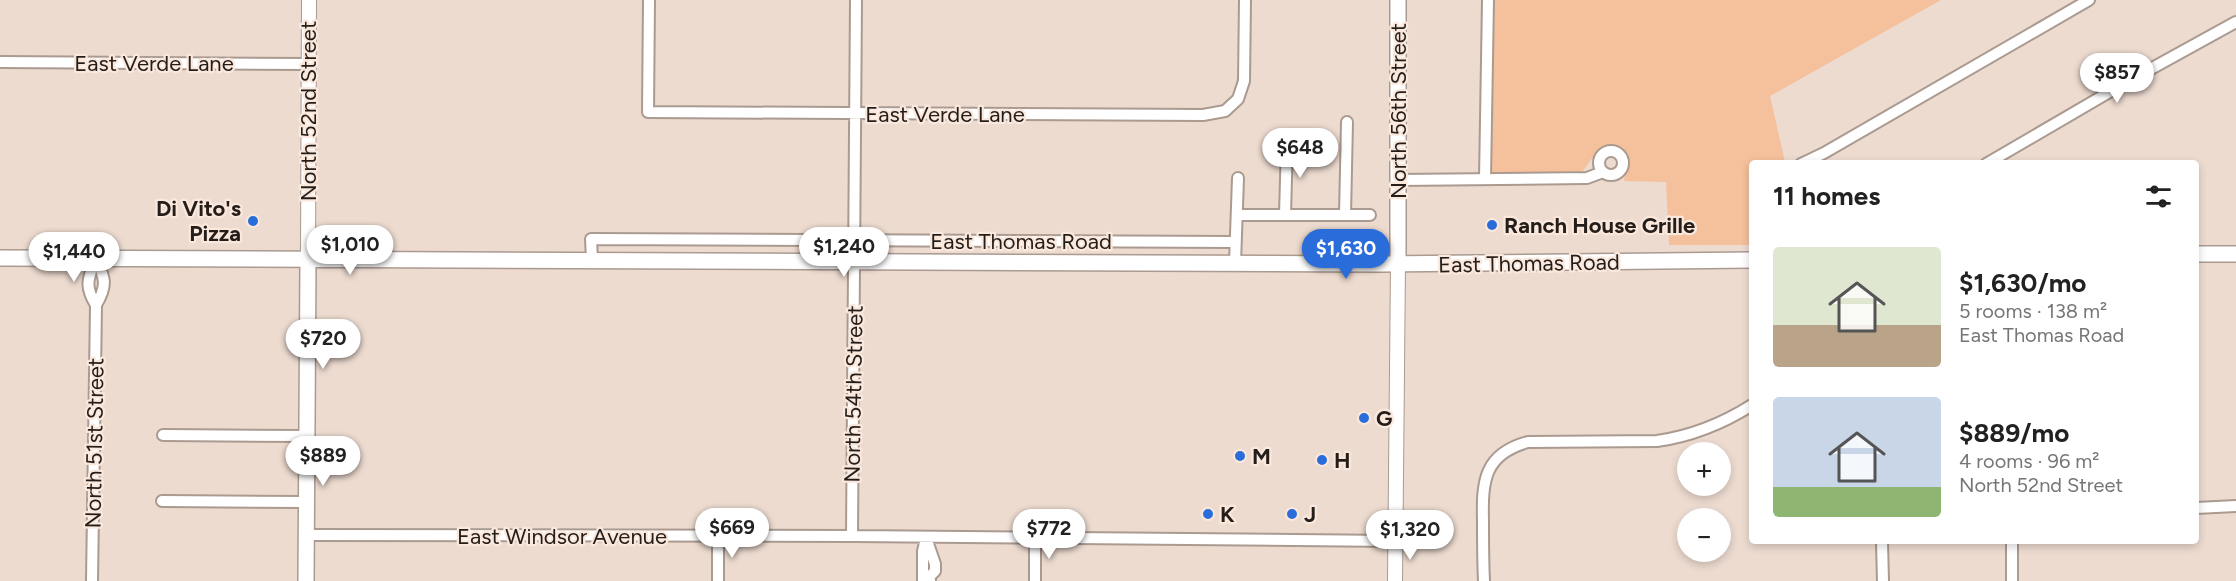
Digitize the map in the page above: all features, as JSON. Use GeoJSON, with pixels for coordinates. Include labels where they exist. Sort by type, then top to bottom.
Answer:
{"type":"FeatureCollection","features":[{"type":"Feature","properties":{"kind":"main road","name":"North 56th Street"},"geometry":{"type":"LineString","coordinates":[[1398,0],[1398,264]]}},
{"type":"Feature","properties":{"kind":"main road"},"geometry":{"type":"LineString","coordinates":[[2199,255],[2236,254]]}},
{"type":"Feature","properties":{"kind":"main road","name":"East Thomas Road"},"geometry":{"type":"LineString","coordinates":[[0,258],[1398,264],[1749,260]]}},
{"type":"Feature","properties":{"kind":"main road","name":"North 52nd Street"},"geometry":{"type":"LineString","coordinates":[[306,581],[308,260]]}},
{"type":"Feature","properties":{"kind":"street","name":"North 52nd Street"},"geometry":{"type":"LineString","coordinates":[[308,260],[309,0]]}},
{"type":"Feature","properties":{"kind":"street","name":"East Verde Lane"},"geometry":{"type":"LineString","coordinates":[[649,0],[648,112],[1203,115],[1225,111],[1238,99],[1244,81],[1245,0]]}},
{"type":"Feature","properties":{"kind":"street","name":"North 54th Street"},"geometry":{"type":"LineString","coordinates":[[852,537],[856,0]]}},
{"type":"Feature","properties":{"kind":"street"},"geometry":{"type":"LineString","coordinates":[[1485,179],[1488,0]]}},
{"type":"Feature","properties":{"kind":"street"},"geometry":{"type":"LineString","coordinates":[[1809,160],[2089,0]]}},
{"type":"Feature","properties":{"kind":"street"},"geometry":{"type":"LineString","coordinates":[[1993,160],[2236,22]]}},
{"type":"Feature","properties":{"kind":"street","name":"East Verde Lane"},"geometry":{"type":"LineString","coordinates":[[0,62],[308,64]]}},
{"type":"Feature","properties":{"kind":"street"},"geometry":{"type":"LineString","coordinates":[[1345,215],[1347,122]]}},
{"type":"Feature","properties":{"kind":"street"},"geometry":{"type":"LineString","coordinates":[[1285,215],[1287,142]]}},
{"type":"Feature","properties":{"kind":"street"},"geometry":{"type":"LineString","coordinates":[[1398,180],[1587,177],[1603,172]]}},
{"type":"Feature","properties":{"kind":"street"},"geometry":{"type":"LineString","coordinates":[[1235,263],[1238,178]]}},
{"type":"Feature","properties":{"kind":"street"},"geometry":{"type":"LineString","coordinates":[[1238,215],[1370,215]]}},
{"type":"Feature","properties":{"kind":"street","name":"East Thomas Road"},"geometry":{"type":"LineString","coordinates":[[592,260],[591,239],[1235,242]]}},
{"type":"Feature","properties":{"kind":"street","name":"North 51st Street"},"geometry":{"type":"LineString","coordinates":[[96,258],[88,277],[88,292],[96,305]]}},
{"type":"Feature","properties":{"kind":"street","name":"North 51st Street"},"geometry":{"type":"LineString","coordinates":[[92,581],[96,305],[104,292],[104,277],[96,258]]}},
{"type":"Feature","properties":{"kind":"street","name":"North 56th Street"},"geometry":{"type":"LineString","coordinates":[[1395,581],[1398,264]]}},
{"type":"Feature","properties":{"kind":"street"},"geometry":{"type":"LineString","coordinates":[[1484,581],[1483,486],[1491,464],[1515,446],[1528,442],[1657,441],[1694,435],[1749,407]]}},
{"type":"Feature","properties":{"kind":"street"},"geometry":{"type":"LineString","coordinates":[[163,435],[306,436]]}},
{"type":"Feature","properties":{"kind":"street"},"geometry":{"type":"LineString","coordinates":[[162,501],[306,502]]}},
{"type":"Feature","properties":{"kind":"street"},"geometry":{"type":"LineString","coordinates":[[2199,508],[2236,506]]}},
{"type":"Feature","properties":{"kind":"street","name":"East Windsor Avenue"},"geometry":{"type":"LineString","coordinates":[[306,535],[1394,541]]}},
{"type":"Feature","properties":{"kind":"street"},"geometry":{"type":"LineString","coordinates":[[718,537],[718,581]]}},
{"type":"Feature","properties":{"kind":"street"},"geometry":{"type":"LineString","coordinates":[[926,538],[935,564],[935,571],[927,578]]}},
{"type":"Feature","properties":{"kind":"street"},"geometry":{"type":"LineString","coordinates":[[1035,539],[1035,581]]}},
{"type":"Feature","properties":{"kind":"street"},"geometry":{"type":"LineString","coordinates":[[1882,544],[1882,581]]}},
{"type":"Feature","properties":{"kind":"street"},"geometry":{"type":"LineString","coordinates":[[2012,544],[2012,581]]}},
{"type":"Feature","properties":{"kind":"shaded area"},"geometry":{"type":"Polygon","coordinates":[[[1494,0],[1941,0],[1770,96],[1785,160],[1749,160],[1749,245],[1669,245],[1666,182],[1624,181],[1628,155],[1593,157],[1582,172],[1491,174],[1494,0]]]}},
{"type":"Feature","properties":{"kind":"place","name":"Di Vito's Pizza"},"geometry":{"type":"Point","coordinates":[253,221]}},
{"type":"Feature","properties":{"kind":"place","name":"Ranch House Grille"},"geometry":{"type":"Point","coordinates":[1492,225]}},
{"type":"Feature","properties":{"kind":"place","name":"G"},"geometry":{"type":"Point","coordinates":[1364,418]}},
{"type":"Feature","properties":{"kind":"place","name":"M"},"geometry":{"type":"Point","coordinates":[1240,456]}},
{"type":"Feature","properties":{"kind":"place","name":"H"},"geometry":{"type":"Point","coordinates":[1322,460]}},
{"type":"Feature","properties":{"kind":"place","name":"K"},"geometry":{"type":"Point","coordinates":[1208,514]}},
{"type":"Feature","properties":{"kind":"place","name":"J"},"geometry":{"type":"Point","coordinates":[1292,514]}}]}
